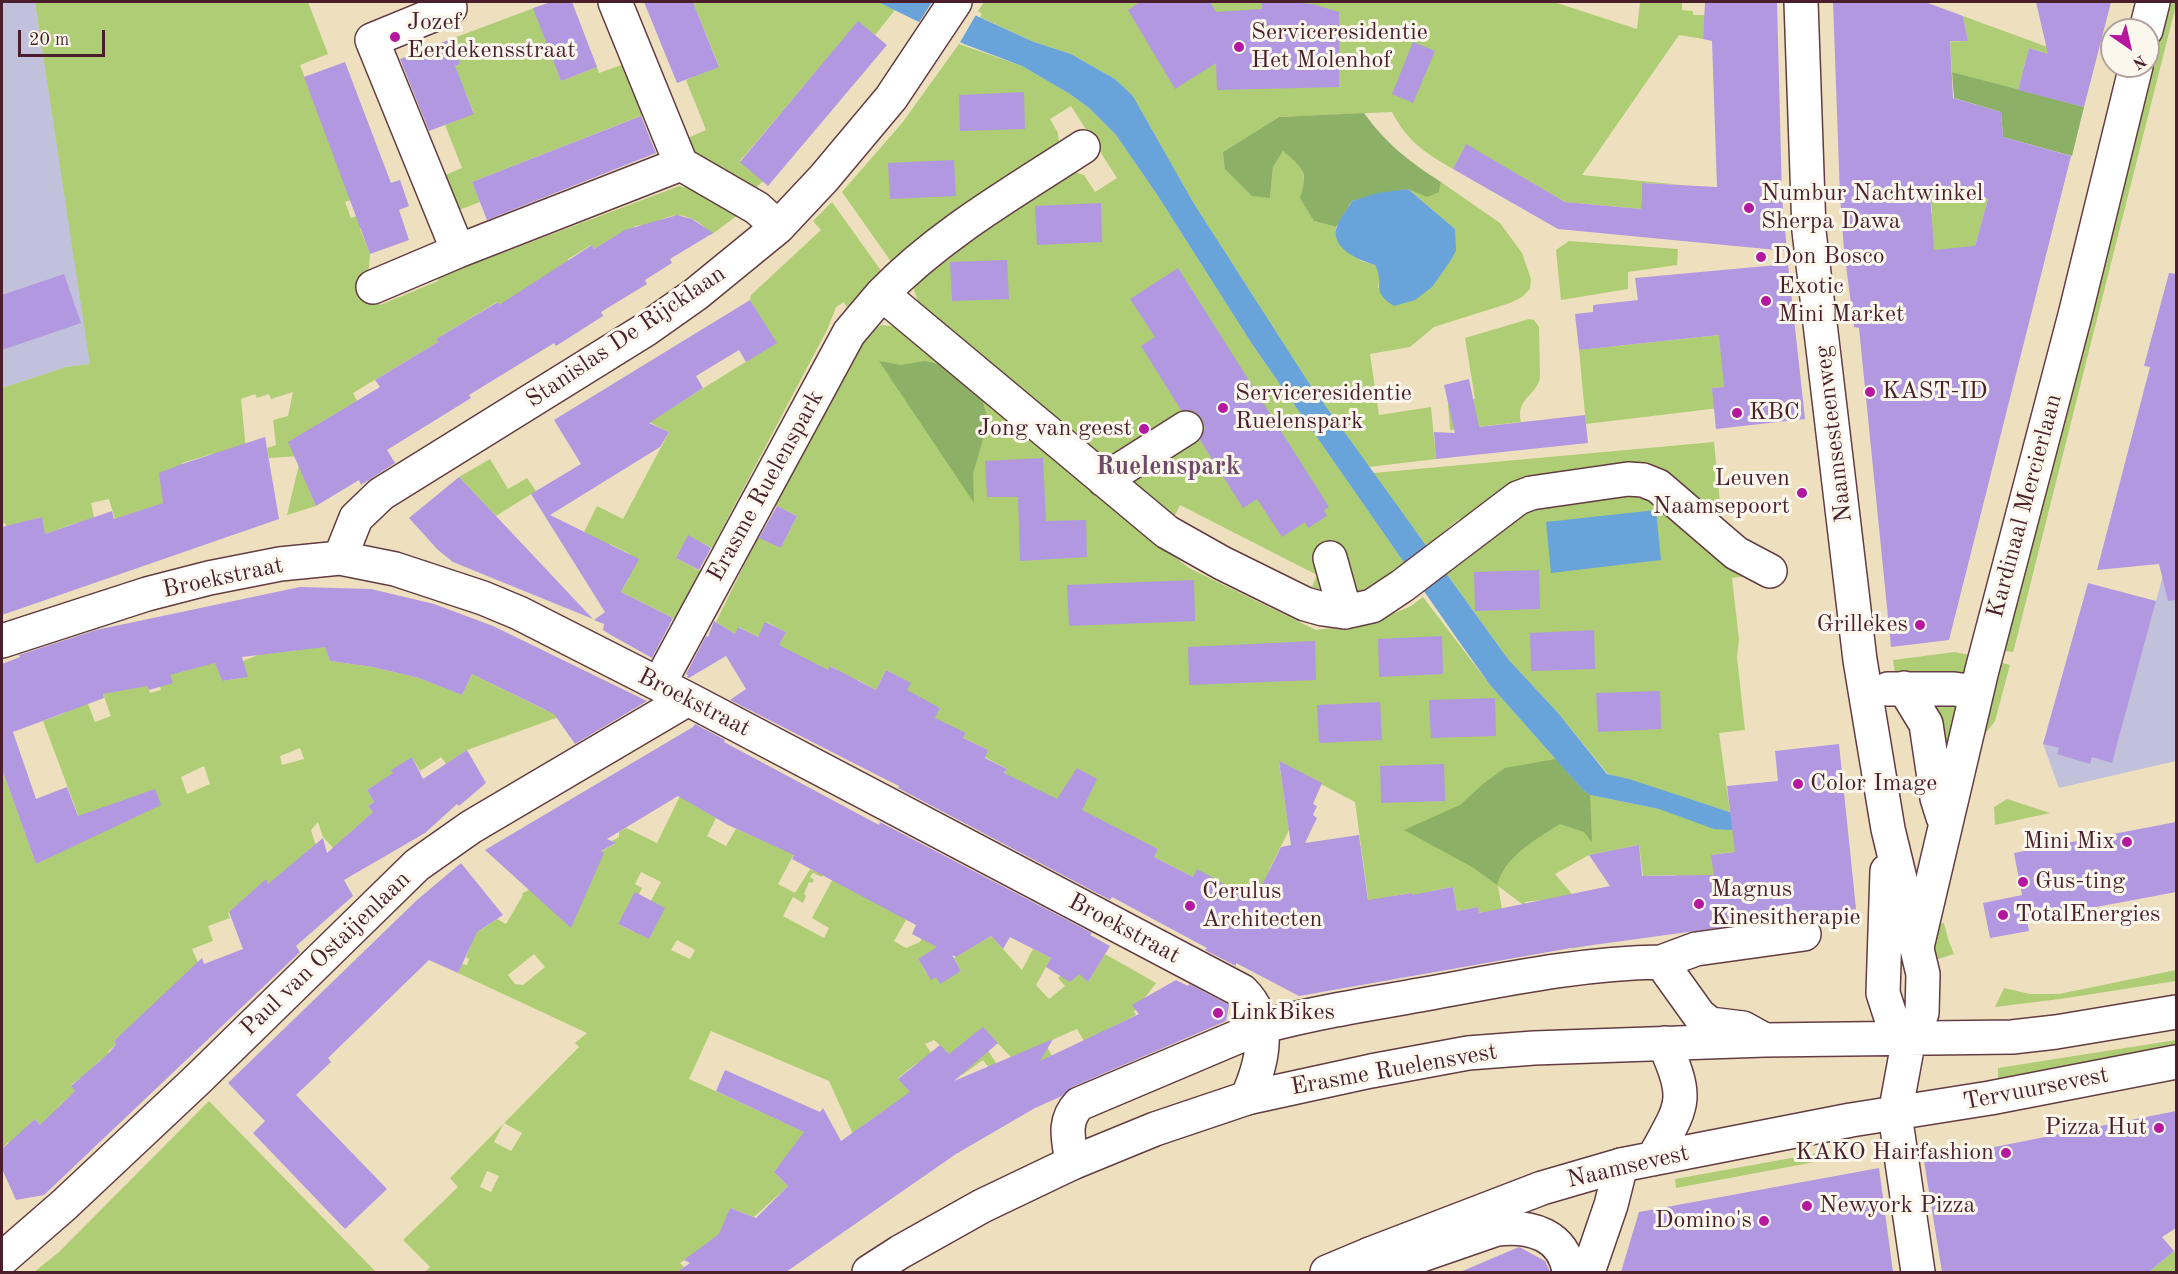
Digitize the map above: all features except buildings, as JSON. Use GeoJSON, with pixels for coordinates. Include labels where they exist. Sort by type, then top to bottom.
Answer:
{"type":"FeatureCollection","features":[{"type":"Feature","properties":{"kind":"street"},"geometry":{"type":"LineString","coordinates":[[615,2],[681,164],[757,208],[778,227]]}},
{"type":"Feature","properties":{"kind":"street","name":"Stanislas De Rijcklaan"},"geometry":{"type":"LineString","coordinates":[[340,558],[356,518],[381,494],[645,330],[713,281],[778,227],[824,178],[891,98],[955,2]]}},
{"type":"Feature","properties":{"kind":"street","name":"Naamsesteenweg"},"geometry":{"type":"LineString","coordinates":[[1801,2],[1809,231],[1865,690],[1888,829],[1923,974],[1922,1013],[1910,1038],[1892,1021],[1883,993],[1888,829]]}},
{"type":"Feature","properties":{"kind":"street"},"geometry":{"type":"LineString","coordinates":[[2149,18],[2153,2]]}},
{"type":"Feature","properties":{"kind":"street"},"geometry":{"type":"LineString","coordinates":[[450,8],[372,40],[458,251]]}},
{"type":"Feature","properties":{"kind":"street","name":"Kardinaal Mercierlaan"},"geometry":{"type":"LineString","coordinates":[[1917,947],[1977,692],[2075,315],[2133,78]]}},
{"type":"Feature","properties":{"kind":"street","name":"Erasme Ruelenspark"},"geometry":{"type":"LineString","coordinates":[[659,684],[849,333],[882,294],[911,265],[938,243],[1083,147]]}},
{"type":"Feature","properties":{"kind":"street"},"geometry":{"type":"LineString","coordinates":[[373,287],[458,251],[681,164]]}},
{"type":"Feature","properties":{"kind":"street"},"geometry":{"type":"LineString","coordinates":[[882,294],[915,319],[1167,532],[1222,563],[1305,604],[1345,612],[1372,606],[1454,547],[1510,502],[1524,495],[1636,479],[1658,486],[1736,554],[1770,571]]}},
{"type":"Feature","properties":{"kind":"street"},"geometry":{"type":"LineString","coordinates":[[1104,480],[1186,428]]}},
{"type":"Feature","properties":{"kind":"street","name":"Broekstraat"},"geometry":{"type":"LineString","coordinates":[[2,641],[147,594],[209,578],[280,564],[340,558],[395,569],[483,598],[519,613],[688,699],[1242,991],[1252,1001],[1261,1026],[1262,1053],[1256,1078],[1247,1098]]}},
{"type":"Feature","properties":{"kind":"street"},"geometry":{"type":"LineString","coordinates":[[1330,558],[1345,612]]}},
{"type":"Feature","properties":{"kind":"street"},"geometry":{"type":"LineString","coordinates":[[1904,688],[1926,724],[1937,798],[1945,824]]}},
{"type":"Feature","properties":{"kind":"street"},"geometry":{"type":"LineString","coordinates":[[1865,690],[1904,688],[1977,692]]}},
{"type":"Feature","properties":{"kind":"street","name":"Paul van Ostaijenlaan"},"geometry":{"type":"LineString","coordinates":[[2,1259],[64,1205],[197,1080],[417,865],[471,827],[688,699]]}},
{"type":"Feature","properties":{"kind":"street"},"geometry":{"type":"LineString","coordinates":[[1072,1163],[1068,1126],[1070,1113],[1079,1104],[1261,1026],[1468,986],[1584,967],[1626,962],[1661,962],[1696,949],[1804,934]]}},
{"type":"Feature","properties":{"kind":"street","name":"Erasme Ruelensvest"},"geometry":{"type":"LineString","coordinates":[[1661,962],[1699,1015],[1710,1024],[1743,1028],[1766,1040]]}},
{"type":"Feature","properties":{"kind":"street"},"geometry":{"type":"LineString","coordinates":[[1918,1272],[1895,1114],[1910,1038],[2012,1037],[2056,1032],[2176,1011]]}},
{"type":"Feature","properties":{"kind":"street","name":"Erasme Ruelensvest"},"geometry":{"type":"LineString","coordinates":[[869,1272],[982,1206],[1072,1163],[1155,1129],[1247,1098],[1468,1053],[1664,1043],[1910,1038]]}},
{"type":"Feature","properties":{"kind":"street"},"geometry":{"type":"LineString","coordinates":[[1653,1159],[1681,1104],[1681,1089],[1664,1043]]}},
{"type":"Feature","properties":{"kind":"street","name":"Tervuursevest"},"geometry":{"type":"LineString","coordinates":[[1895,1114],[2176,1062]]}},
{"type":"Feature","properties":{"kind":"street","name":"Naamsevest"},"geometry":{"type":"LineString","coordinates":[[1327,1272],[1542,1188],[1621,1165],[1895,1114]]}},
{"type":"Feature","properties":{"kind":"street"},"geometry":{"type":"LineString","coordinates":[[1588,1272],[1611,1205],[1621,1165]]}},
{"type":"Feature","properties":{"kind":"street"},"geometry":{"type":"LineString","coordinates":[[1370,1254],[1394,1260],[1413,1258],[1497,1229],[1511,1227],[1528,1230],[1551,1239],[1561,1247],[1568,1262],[1569,1272]]}},
{"type":"Feature","properties":{"kind":"shaded area"},"geometry":{"type":"Polygon","coordinates":[[[2,2],[35,2],[91,364],[66,367],[2,388],[2,2]]]}},
{"type":"Feature","properties":{"kind":"shaded area"},"geometry":{"type":"Polygon","coordinates":[[[2176,567],[2176,761],[2059,788],[2043,744],[2059,748],[2057,754],[2090,763],[2092,757],[2112,762],[2165,568],[2176,567]]]}},
{"type":"Feature","properties":{"kind":"green space"},"geometry":{"type":"Polygon","coordinates":[[[35,2],[308,2],[328,54],[300,65],[351,200],[345,202],[351,218],[362,214],[360,229],[370,254],[367,289],[375,292],[380,305],[438,281],[439,277],[679,186],[695,190],[742,212],[711,235],[692,219],[680,216],[635,226],[622,242],[617,235],[594,249],[591,245],[568,259],[554,343],[531,357],[497,302],[436,339],[438,342],[353,393],[357,401],[318,424],[306,482],[316,506],[287,515],[301,456],[269,458],[267,448],[276,445],[273,420],[288,416],[293,392],[271,399],[269,394],[257,398],[255,394],[241,399],[247,460],[212,454],[182,463],[183,467],[164,503],[115,519],[109,499],[91,503],[95,522],[76,523],[45,534],[41,517],[24,522],[8,533],[5,523],[2,524],[2,388],[66,367],[90,364],[35,2]]]}},
{"type":"Feature","properties":{"kind":"green space"},"geometry":{"type":"Polygon","coordinates":[[[693,2],[878,2],[895,10],[875,35],[858,22],[740,161],[763,181],[756,188],[690,156],[683,140],[706,130],[686,80],[719,66],[693,2]]]}},
{"type":"Feature","properties":{"kind":"green space"},"geometry":{"type":"Polygon","coordinates":[[[984,2],[1554,2],[1637,29],[1640,2],[1713,2],[1682,3],[1682,10],[1693,11],[1693,15],[1711,15],[1704,25],[1703,39],[1679,35],[1582,175],[1682,185],[1642,183],[1641,209],[1565,202],[1466,145],[1453,169],[1433,157],[1411,139],[1392,112],[1279,117],[1223,152],[1270,198],[1273,167],[1283,151],[1301,166],[1314,221],[1336,227],[1338,242],[1361,261],[1375,265],[1380,274],[1378,288],[1455,229],[1408,189],[1439,192],[1441,182],[1500,223],[1522,253],[1531,279],[1530,289],[1522,297],[1510,303],[1434,327],[1410,347],[1370,354],[1379,415],[1431,407],[1436,459],[1369,467],[1309,383],[1193,202],[1133,96],[1115,79],[1071,54],[1034,42],[980,17],[982,14],[978,11],[984,2]]]}},
{"type":"Feature","properties":{"kind":"green space"},"geometry":{"type":"Polygon","coordinates":[[[2165,2],[2176,2],[2160,69],[2160,22],[2165,2]]]}},
{"type":"Feature","properties":{"kind":"green space"},"geometry":{"type":"Polygon","coordinates":[[[534,8],[561,81],[597,67],[599,73],[624,64],[643,115],[472,182],[480,202],[459,210],[445,175],[462,168],[445,125],[474,113],[465,91],[450,68],[460,64],[451,39],[534,8]]]}},
{"type":"Feature","properties":{"kind":"green space"},"geometry":{"type":"Polygon","coordinates":[[[1963,16],[2064,53],[2048,54],[2029,48],[2018,90],[1952,72],[1950,42],[1893,43],[1968,41],[1963,16]]]}},
{"type":"Feature","properties":{"kind":"green space"},"geometry":{"type":"Polygon","coordinates":[[[959,44],[1022,66],[1070,94],[1089,108],[1116,135],[1158,196],[1252,344],[1406,565],[1395,569],[1366,589],[1336,593],[1312,587],[1317,575],[1180,505],[1169,527],[920,307],[913,287],[914,278],[1071,171],[1084,175],[1095,192],[1117,178],[1071,106],[1050,119],[1058,133],[1059,145],[892,263],[842,192],[902,123],[959,44]]]}},
{"type":"Feature","properties":{"kind":"green space"},"geometry":{"type":"Polygon","coordinates":[[[1952,72],[2084,107],[2072,156],[2003,137],[2001,112],[1954,98],[1952,72]]]}},
{"type":"Feature","properties":{"kind":"green space"},"geometry":{"type":"Polygon","coordinates":[[[2146,78],[2158,78],[2013,652],[2005,651],[2003,646],[2146,78]]]}},
{"type":"Feature","properties":{"kind":"green space"},"geometry":{"type":"Polygon","coordinates":[[[1364,113],[1399,152],[1441,182],[1439,192],[1427,197],[1408,189],[1352,201],[1336,227],[1314,221],[1300,198],[1304,176],[1300,166],[1283,151],[1273,167],[1270,198],[1252,196],[1225,169],[1223,152],[1279,117],[1364,113]]]}},
{"type":"Feature","properties":{"kind":"green space"},"geometry":{"type":"Polygon","coordinates":[[[1965,191],[1988,199],[1975,246],[1956,275],[1918,250],[1928,214],[1932,213],[1930,194],[1965,191]]]}},
{"type":"Feature","properties":{"kind":"green space"},"geometry":{"type":"Polygon","coordinates":[[[832,202],[882,272],[850,314],[844,302],[836,307],[828,328],[712,548],[688,536],[676,558],[700,571],[675,619],[621,592],[629,578],[620,574],[630,554],[610,544],[601,561],[576,548],[597,506],[623,519],[669,432],[649,422],[776,343],[750,300],[751,295],[821,230],[813,221],[832,202]]]}},
{"type":"Feature","properties":{"kind":"green space"},"geometry":{"type":"Polygon","coordinates":[[[1569,241],[1678,249],[1677,265],[1628,272],[1628,289],[1561,300],[1556,250],[1569,241]]]}},
{"type":"Feature","properties":{"kind":"green space"},"geometry":{"type":"Polygon","coordinates":[[[1529,319],[1534,320],[1539,327],[1540,377],[1521,407],[1521,422],[1450,430],[1448,404],[1475,399],[1465,338],[1529,319]]]}},
{"type":"Feature","properties":{"kind":"green space"},"geometry":{"type":"Polygon","coordinates":[[[881,325],[901,327],[1128,520],[1189,568],[1316,630],[1372,623],[1411,606],[1423,597],[1490,685],[1582,789],[1590,795],[1659,809],[1769,825],[1737,864],[1733,852],[1712,855],[1715,879],[1696,882],[1695,875],[1677,878],[1676,875],[1643,876],[1639,845],[1589,855],[1555,874],[1572,894],[1586,946],[1571,949],[1573,948],[1541,900],[1525,902],[1526,907],[1498,886],[1502,909],[1479,913],[1478,907],[1457,911],[1453,887],[1432,891],[1434,906],[1414,910],[1411,893],[1393,896],[1369,905],[1355,802],[1279,762],[1289,830],[1269,870],[1262,909],[1236,888],[1232,897],[1154,857],[1158,849],[1004,774],[1007,769],[985,757],[988,750],[963,738],[966,733],[929,729],[940,708],[906,692],[910,683],[886,670],[876,690],[858,680],[853,689],[834,679],[838,670],[831,666],[828,670],[772,658],[786,632],[766,622],[758,637],[739,627],[735,634],[716,622],[758,537],[781,548],[797,516],[775,505],[863,337],[881,325]]]}},
{"type":"Feature","properties":{"kind":"green space"},"geometry":{"type":"Polygon","coordinates":[[[1747,332],[1723,372],[1724,387],[1712,388],[1719,408],[1586,424],[1579,350],[1747,332]]]}},
{"type":"Feature","properties":{"kind":"green space"},"geometry":{"type":"Polygon","coordinates":[[[879,361],[901,365],[925,361],[946,366],[960,381],[982,398],[988,421],[973,474],[974,503],[879,361]]]}},
{"type":"Feature","properties":{"kind":"green space"},"geometry":{"type":"Polygon","coordinates":[[[1714,442],[1722,522],[1634,464],[1533,475],[1521,480],[1464,524],[1459,519],[1435,539],[1429,549],[1373,473],[1714,442]]]}},
{"type":"Feature","properties":{"kind":"green space"},"geometry":{"type":"Polygon","coordinates":[[[490,459],[508,489],[527,478],[536,491],[496,516],[459,477],[490,459]]]}},
{"type":"Feature","properties":{"kind":"green space"},"geometry":{"type":"Polygon","coordinates":[[[1640,493],[1753,575],[1732,578],[1745,730],[1719,733],[1730,812],[1608,774],[1559,714],[1508,659],[1447,574],[1471,556],[1467,549],[1519,510],[1640,493]]]}},
{"type":"Feature","properties":{"kind":"green space"},"geometry":{"type":"Polygon","coordinates":[[[323,640],[330,661],[373,667],[419,678],[462,695],[472,674],[545,710],[554,706],[566,711],[556,718],[467,750],[446,764],[441,757],[420,771],[412,757],[392,770],[397,780],[383,789],[378,783],[367,790],[374,802],[368,806],[373,812],[343,839],[336,851],[323,837],[318,822],[311,830],[315,843],[319,846],[310,855],[307,851],[270,889],[266,880],[228,913],[230,918],[208,926],[213,941],[192,949],[201,969],[114,1041],[116,1044],[108,1052],[115,1060],[107,1068],[100,1060],[90,1070],[90,1090],[80,1078],[71,1085],[75,1091],[57,1108],[60,1111],[43,1128],[35,1119],[27,1126],[17,1151],[8,1142],[2,1149],[2,769],[36,864],[106,829],[140,795],[119,802],[122,811],[80,820],[43,721],[65,713],[58,694],[78,678],[95,722],[111,716],[103,694],[123,690],[144,679],[150,693],[161,690],[160,687],[168,669],[177,673],[215,662],[222,681],[247,677],[243,661],[265,652],[293,651],[323,640]],[[300,748],[280,756],[282,765],[304,759],[300,748]],[[204,766],[181,777],[187,794],[210,784],[204,766]]]}},
{"type":"Feature","properties":{"kind":"green space"},"geometry":{"type":"Polygon","coordinates":[[[1955,652],[1974,656],[1970,673],[1895,673],[1893,660],[1955,652]]]}},
{"type":"Feature","properties":{"kind":"green space"},"geometry":{"type":"Polygon","coordinates":[[[1999,662],[2010,665],[1995,721],[1976,746],[1999,662]]]}},
{"type":"Feature","properties":{"kind":"green space"},"geometry":{"type":"Polygon","coordinates":[[[1960,702],[1942,773],[1935,703],[1960,702]]]}},
{"type":"Feature","properties":{"kind":"green space"},"geometry":{"type":"Polygon","coordinates":[[[1556,759],[1590,795],[1592,842],[1584,832],[1560,824],[1522,849],[1507,865],[1497,885],[1472,867],[1404,830],[1460,805],[1505,768],[1556,759]]]}},
{"type":"Feature","properties":{"kind":"green space"},"geometry":{"type":"Polygon","coordinates":[[[680,796],[716,818],[707,836],[726,846],[736,829],[794,854],[778,884],[795,893],[810,869],[814,871],[818,866],[914,906],[894,941],[906,948],[920,942],[928,927],[980,921],[918,959],[927,974],[932,971],[940,983],[961,971],[954,958],[991,936],[1022,970],[1033,949],[1051,958],[1036,985],[1049,999],[1065,986],[1058,978],[1072,967],[1088,982],[1105,954],[1156,983],[1134,1012],[1136,1015],[1084,1041],[1077,1029],[1045,1043],[1052,1056],[1041,1061],[1012,1058],[983,1028],[976,1033],[999,1067],[992,1072],[983,1060],[962,1075],[949,1054],[934,1040],[925,1044],[952,1083],[917,1063],[898,1078],[911,1093],[863,1125],[865,1161],[829,1081],[711,1031],[689,1079],[829,1143],[778,1166],[774,1172],[788,1186],[754,1217],[730,1208],[722,1229],[728,1232],[680,1263],[684,1267],[677,1272],[425,1272],[430,1267],[403,1240],[458,1187],[450,1178],[504,1123],[579,1047],[575,1043],[587,1033],[458,973],[462,964],[467,965],[469,959],[466,957],[477,930],[479,931],[497,919],[506,924],[523,895],[521,894],[615,844],[612,841],[619,837],[619,832],[626,828],[657,843],[680,796]],[[826,871],[822,877],[813,873],[810,877],[814,880],[812,883],[809,882],[803,903],[793,897],[783,916],[824,938],[829,928],[812,918],[835,875],[826,871]],[[641,872],[635,884],[642,888],[618,924],[634,932],[661,882],[641,872]],[[677,940],[671,950],[690,959],[695,950],[677,940]],[[534,954],[508,975],[515,984],[523,985],[545,967],[534,954]],[[504,1123],[494,1142],[511,1151],[522,1133],[504,1123]],[[487,1171],[480,1187],[491,1192],[499,1176],[487,1171]]]}},
{"type":"Feature","properties":{"kind":"green space"},"geometry":{"type":"Polygon","coordinates":[[[2007,799],[2050,813],[1995,825],[1994,807],[2007,799]]]}},
{"type":"Feature","properties":{"kind":"green space"},"geometry":{"type":"Polygon","coordinates":[[[1944,923],[1954,954],[1938,959],[1933,944],[1932,924],[1944,923]]]}},
{"type":"Feature","properties":{"kind":"green space"},"geometry":{"type":"Polygon","coordinates":[[[2176,970],[2176,981],[1995,1007],[2004,988],[2030,994],[2059,994],[2176,970]]]}},
{"type":"Feature","properties":{"kind":"green space"},"geometry":{"type":"Polygon","coordinates":[[[2176,1040],[2176,1044],[1998,1079],[1998,1068],[2176,1040]]]}},
{"type":"Feature","properties":{"kind":"green space"},"geometry":{"type":"Polygon","coordinates":[[[209,1101],[376,1272],[34,1272],[59,1252],[209,1101]]]}},
{"type":"Feature","properties":{"kind":"green space"},"geometry":{"type":"Polygon","coordinates":[[[1830,1151],[1831,1159],[1676,1188],[1675,1179],[1830,1151]]]}},
{"type":"Feature","properties":{"kind":"green space"},"geometry":{"type":"Polygon","coordinates":[[[2174,1251],[2176,1272],[2149,1272],[2174,1251]]]}},
{"type":"Feature","properties":{"kind":"water"},"geometry":{"type":"Polygon","coordinates":[[[878,2],[946,2],[1034,42],[1071,54],[1115,79],[1133,96],[1193,202],[1309,383],[1508,659],[1559,714],[1607,774],[1629,779],[1769,825],[1730,830],[1714,829],[1659,809],[1590,795],[1582,789],[1490,685],[1252,344],[1158,196],[1116,135],[1089,108],[1070,94],[1022,66],[964,44],[878,2]]]}},
{"type":"Feature","properties":{"kind":"water"},"geometry":{"type":"Polygon","coordinates":[[[1408,189],[1455,229],[1456,251],[1432,287],[1415,300],[1394,306],[1386,301],[1380,292],[1375,265],[1347,252],[1337,241],[1336,234],[1338,223],[1352,201],[1378,193],[1408,189]]]}},
{"type":"Feature","properties":{"kind":"water"},"geometry":{"type":"Polygon","coordinates":[[[1656,510],[1661,560],[1551,573],[1546,522],[1656,510]]]}},
{"type":"Feature","properties":{"kind":"pier"},"geometry":{"type":"Polygon","coordinates":[[[932,2],[953,2],[977,13],[959,44],[918,24],[932,2]]]}},
{"type":"Feature","properties":{"kind":"place","name":"Jozef Eerdekensstraat"},"geometry":{"type":"Point","coordinates":[395,37]}},
{"type":"Feature","properties":{"kind":"place","name":"Serviceresidentie Het Molenhof"},"geometry":{"type":"Point","coordinates":[1239,47]}},
{"type":"Feature","properties":{"kind":"place","name":"Numbur Nachtwinkel Sherpa Dawa"},"geometry":{"type":"Point","coordinates":[1749,208]}},
{"type":"Feature","properties":{"kind":"place","name":"Don Bosco"},"geometry":{"type":"Point","coordinates":[1761,257]}},
{"type":"Feature","properties":{"kind":"place","name":"Exotic Mini Market"},"geometry":{"type":"Point","coordinates":[1766,301]}},
{"type":"Feature","properties":{"kind":"place","name":"KAST-ID"},"geometry":{"type":"Point","coordinates":[1870,392]}},
{"type":"Feature","properties":{"kind":"place","name":"Serviceresidentie Ruelenspark"},"geometry":{"type":"Point","coordinates":[1223,408]}},
{"type":"Feature","properties":{"kind":"place","name":"KBC"},"geometry":{"type":"Point","coordinates":[1737,413]}},
{"type":"Feature","properties":{"kind":"place","name":"Jong van geest"},"geometry":{"type":"Point","coordinates":[1144,429]}},
{"type":"Feature","properties":{"kind":"place","name":"Leuven Naamsepoort"},"geometry":{"type":"Point","coordinates":[1802,493]}},
{"type":"Feature","properties":{"kind":"place","name":"Grillekes"},"geometry":{"type":"Point","coordinates":[1920,625]}},
{"type":"Feature","properties":{"kind":"place","name":"Color Image"},"geometry":{"type":"Point","coordinates":[1798,784]}},
{"type":"Feature","properties":{"kind":"place","name":"Mini Mix"},"geometry":{"type":"Point","coordinates":[2127,842]}},
{"type":"Feature","properties":{"kind":"place","name":"Gus-ting"},"geometry":{"type":"Point","coordinates":[2023,882]}},
{"type":"Feature","properties":{"kind":"place","name":"Magnus Kinesitherapie"},"geometry":{"type":"Point","coordinates":[1699,904]}},
{"type":"Feature","properties":{"kind":"place","name":"Cerulus Architecten"},"geometry":{"type":"Point","coordinates":[1190,906]}},
{"type":"Feature","properties":{"kind":"place","name":"TotalEnergies"},"geometry":{"type":"Point","coordinates":[2003,915]}},
{"type":"Feature","properties":{"kind":"place","name":"LinkBikes"},"geometry":{"type":"Point","coordinates":[1218,1013]}},
{"type":"Feature","properties":{"kind":"place","name":"Pizza Hut"},"geometry":{"type":"Point","coordinates":[2159,1128]}},
{"type":"Feature","properties":{"kind":"place","name":"KAKO Hairfashion"},"geometry":{"type":"Point","coordinates":[2006,1153]}},
{"type":"Feature","properties":{"kind":"place","name":"Newyork Pizza"},"geometry":{"type":"Point","coordinates":[1807,1206]}},
{"type":"Feature","properties":{"kind":"place","name":"Domino's"},"geometry":{"type":"Point","coordinates":[1764,1221]}},
{"type":"Feature","properties":{"kind":"district","name":"Ruelenspark"},"geometry":{"type":"Point","coordinates":[1168,467]}}]}
